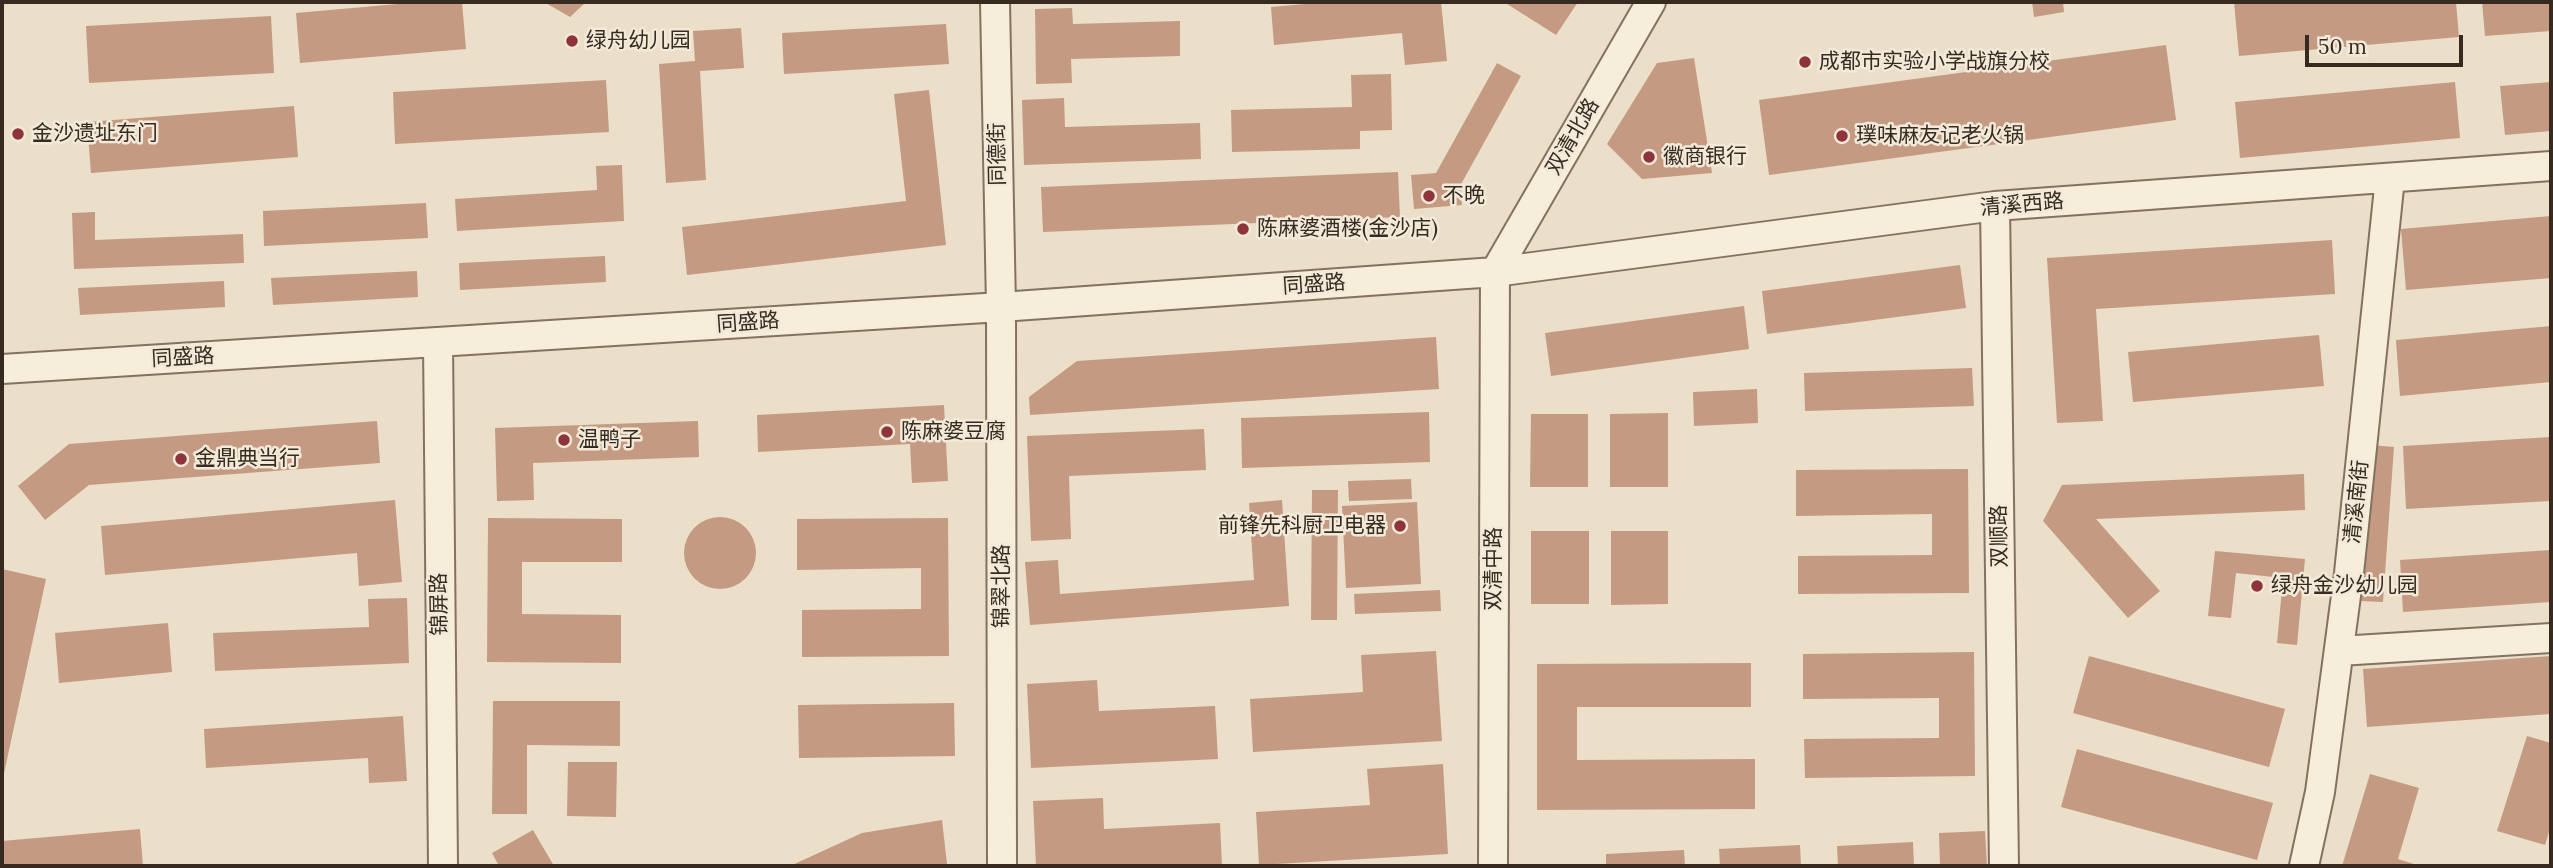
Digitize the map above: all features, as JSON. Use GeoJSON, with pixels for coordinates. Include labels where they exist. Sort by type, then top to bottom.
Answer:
{"type":"FeatureCollection","features":[{"type":"Feature","properties":{"kind":"street","name":"同德街"},"geometry":{"type":"LineString","coordinates":[[995,2],[1001,307]]}},
{"type":"Feature","properties":{"kind":"street","name":"双清北路"},"geometry":{"type":"LineString","coordinates":[[1495,272],[1651,2]]}},
{"type":"Feature","properties":{"kind":"street","name":"清溪西路"},"geometry":{"type":"LineString","coordinates":[[1495,272],[1995,206],[2551,166]]}},
{"type":"Feature","properties":{"kind":"street","name":"清溪南街"},"geometry":{"type":"LineString","coordinates":[[2304,866],[2320,792],[2349,573],[2389,178]]}},
{"type":"Feature","properties":{"kind":"street","name":"双顺路"},"geometry":{"type":"LineString","coordinates":[[1995,206],[2004,866]]}},
{"type":"Feature","properties":{"kind":"street","name":"同盛路"},"geometry":{"type":"LineString","coordinates":[[2,369],[1001,307],[1495,272]]}},
{"type":"Feature","properties":{"kind":"street","name":"双清中路"},"geometry":{"type":"LineString","coordinates":[[1493,866],[1495,272]]}},
{"type":"Feature","properties":{"kind":"street","name":"锦翠北路"},"geometry":{"type":"LineString","coordinates":[[1001,307],[1002,866]]}},
{"type":"Feature","properties":{"kind":"street","name":"锦屏路"},"geometry":{"type":"LineString","coordinates":[[438,342],[443,866]]}},
{"type":"Feature","properties":{"kind":"street"},"geometry":{"type":"LineString","coordinates":[[2339,651],[2551,638]]}},
{"type":"Feature","properties":{"kind":"building"},"geometry":{"type":"Polygon","coordinates":[[[420,2],[462,2],[466,49],[300,63],[296,13],[420,2]]]}},
{"type":"Feature","properties":{"kind":"building"},"geometry":{"type":"Polygon","coordinates":[[[544,2],[586,2],[570,17],[544,2]]]}},
{"type":"Feature","properties":{"kind":"building"},"geometry":{"type":"Polygon","coordinates":[[[1328,2],[1441,2],[1447,61],[1405,65],[1402,33],[1274,45],[1271,7],[1328,2]]]}},
{"type":"Feature","properties":{"kind":"building"},"geometry":{"type":"Polygon","coordinates":[[[1504,2],[1578,2],[1556,35],[1504,2]]]}},
{"type":"Feature","properties":{"kind":"building"},"geometry":{"type":"Polygon","coordinates":[[[2032,2],[2063,2],[2064,12],[2034,17],[2032,2]]]}},
{"type":"Feature","properties":{"kind":"building"},"geometry":{"type":"Polygon","coordinates":[[[2234,2],[2456,2],[2459,37],[2239,56],[2234,2]]]}},
{"type":"Feature","properties":{"kind":"building"},"geometry":{"type":"Polygon","coordinates":[[[2482,2],[2551,2],[2551,31],[2485,36],[2482,2]]]}},
{"type":"Feature","properties":{"kind":"building"},"geometry":{"type":"Polygon","coordinates":[[[1072,8],[1073,24],[1180,21],[1180,56],[1071,59],[1072,83],[1036,84],[1035,9],[1072,8]]]}},
{"type":"Feature","properties":{"kind":"building"},"geometry":{"type":"Polygon","coordinates":[[[271,16],[274,73],[89,83],[86,26],[271,16]]]}},
{"type":"Feature","properties":{"kind":"building"},"geometry":{"type":"Polygon","coordinates":[[[946,24],[949,64],[784,74],[782,33],[946,24]]]}},
{"type":"Feature","properties":{"kind":"building"},"geometry":{"type":"Polygon","coordinates":[[[741,28],[744,68],[700,71],[706,180],[666,183],[659,64],[695,61],[693,31],[741,28]]]}},
{"type":"Feature","properties":{"kind":"building"},"geometry":{"type":"Polygon","coordinates":[[[2166,45],[2176,120],[1769,175],[1759,100],[2166,45]]]}},
{"type":"Feature","properties":{"kind":"building"},"geometry":{"type":"Polygon","coordinates":[[[1694,58],[1712,173],[1642,179],[1607,144],[1657,63],[1694,58]]]}},
{"type":"Feature","properties":{"kind":"building"},"geometry":{"type":"Polygon","coordinates":[[[1497,63],[1521,76],[1460,186],[1462,205],[1414,209],[1411,175],[1436,173],[1497,63]]]}},
{"type":"Feature","properties":{"kind":"building"},"geometry":{"type":"Polygon","coordinates":[[[1391,74],[1392,130],[1360,131],[1360,149],[1232,152],[1231,110],[1352,107],[1351,75],[1391,74]]]}},
{"type":"Feature","properties":{"kind":"building"},"geometry":{"type":"Polygon","coordinates":[[[606,80],[609,132],[395,144],[393,92],[606,80]]]}},
{"type":"Feature","properties":{"kind":"building"},"geometry":{"type":"Polygon","coordinates":[[[2455,82],[2460,138],[2240,158],[2235,102],[2455,82]]]}},
{"type":"Feature","properties":{"kind":"building"},"geometry":{"type":"Polygon","coordinates":[[[2551,82],[2551,131],[2505,135],[2500,86],[2551,82]]]}},
{"type":"Feature","properties":{"kind":"building"},"geometry":{"type":"Polygon","coordinates":[[[929,90],[946,245],[687,275],[682,227],[906,201],[894,94],[929,90]]]}},
{"type":"Feature","properties":{"kind":"building"},"geometry":{"type":"Polygon","coordinates":[[[1064,98],[1065,127],[1200,123],[1201,159],[1024,165],[1022,100],[1064,98]]]}},
{"type":"Feature","properties":{"kind":"building"},"geometry":{"type":"Polygon","coordinates":[[[294,106],[298,157],[91,173],[87,122],[294,106]]]}},
{"type":"Feature","properties":{"kind":"building"},"geometry":{"type":"Polygon","coordinates":[[[622,165],[624,221],[457,231],[455,199],[597,190],[596,166],[622,165]]]}},
{"type":"Feature","properties":{"kind":"building"},"geometry":{"type":"Polygon","coordinates":[[[1398,172],[1400,217],[1043,232],[1041,187],[1398,172]]]}},
{"type":"Feature","properties":{"kind":"building"},"geometry":{"type":"Polygon","coordinates":[[[426,203],[428,238],[264,246],[263,211],[426,203]]]}},
{"type":"Feature","properties":{"kind":"building"},"geometry":{"type":"Polygon","coordinates":[[[95,212],[95,240],[243,234],[244,263],[74,269],[72,213],[95,212]]]}},
{"type":"Feature","properties":{"kind":"building"},"geometry":{"type":"Polygon","coordinates":[[[2551,216],[2551,278],[2406,290],[2401,229],[2551,216]]]}},
{"type":"Feature","properties":{"kind":"building"},"geometry":{"type":"Polygon","coordinates":[[[2332,240],[2335,294],[2096,309],[2103,421],[2057,423],[2047,258],[2332,240]]]}},
{"type":"Feature","properties":{"kind":"building"},"geometry":{"type":"Polygon","coordinates":[[[605,256],[606,282],[460,290],[459,263],[605,256]]]}},
{"type":"Feature","properties":{"kind":"building"},"geometry":{"type":"Polygon","coordinates":[[[1960,265],[1966,308],[1767,334],[1762,291],[1960,265]]]}},
{"type":"Feature","properties":{"kind":"building"},"geometry":{"type":"Polygon","coordinates":[[[417,271],[418,297],[273,305],[271,278],[417,271]]]}},
{"type":"Feature","properties":{"kind":"building"},"geometry":{"type":"Polygon","coordinates":[[[224,281],[225,307],[80,315],[78,288],[224,281]]]}},
{"type":"Feature","properties":{"kind":"building"},"geometry":{"type":"Polygon","coordinates":[[[1744,306],[1749,349],[1551,376],[1545,333],[1744,306]]]}},
{"type":"Feature","properties":{"kind":"building"},"geometry":{"type":"Polygon","coordinates":[[[2551,326],[2551,382],[2400,396],[2396,340],[2551,326]]]}},
{"type":"Feature","properties":{"kind":"building"},"geometry":{"type":"Polygon","coordinates":[[[2319,335],[2324,386],[2133,402],[2128,352],[2319,335]]]}},
{"type":"Feature","properties":{"kind":"building"},"geometry":{"type":"Polygon","coordinates":[[[1436,337],[1439,389],[1030,415],[1029,397],[1077,361],[1436,337]]]}},
{"type":"Feature","properties":{"kind":"building"},"geometry":{"type":"Polygon","coordinates":[[[1972,368],[1974,406],[1805,411],[1804,373],[1972,368]]]}},
{"type":"Feature","properties":{"kind":"building"},"geometry":{"type":"Polygon","coordinates":[[[1757,389],[1758,423],[1694,426],[1693,392],[1757,389]]]}},
{"type":"Feature","properties":{"kind":"building"},"geometry":{"type":"Polygon","coordinates":[[[944,405],[948,481],[912,483],[910,444],[758,452],[757,415],[944,405]]]}},
{"type":"Feature","properties":{"kind":"building"},"geometry":{"type":"Polygon","coordinates":[[[1429,412],[1430,462],[1242,468],[1241,418],[1429,412]]]}},
{"type":"Feature","properties":{"kind":"building"},"geometry":{"type":"Polygon","coordinates":[[[1668,413],[1668,487],[1610,487],[1610,414],[1668,413]]]}},
{"type":"Feature","properties":{"kind":"building"},"geometry":{"type":"Polygon","coordinates":[[[1531,414],[1588,414],[1588,487],[1530,487],[1531,414]]]}},
{"type":"Feature","properties":{"kind":"building"},"geometry":{"type":"Polygon","coordinates":[[[377,421],[380,463],[89,485],[45,520],[18,486],[69,444],[377,421]]]}},
{"type":"Feature","properties":{"kind":"building"},"geometry":{"type":"Polygon","coordinates":[[[698,421],[699,457],[533,463],[534,500],[497,501],[495,428],[698,421]]]}},
{"type":"Feature","properties":{"kind":"building"},"geometry":{"type":"Polygon","coordinates":[[[1204,429],[1206,470],[1069,476],[1071,539],[1031,541],[1027,436],[1204,429]]]}},
{"type":"Feature","properties":{"kind":"building"},"geometry":{"type":"Polygon","coordinates":[[[2551,437],[2551,501],[2406,509],[2403,446],[2551,437]]]}},
{"type":"Feature","properties":{"kind":"building"},"geometry":{"type":"Polygon","coordinates":[[[2371,445],[2394,447],[2383,602],[2361,601],[2371,445]]]}},
{"type":"Feature","properties":{"kind":"building"},"geometry":{"type":"Polygon","coordinates":[[[1968,469],[1969,593],[1798,594],[1798,556],[1932,555],[1932,514],[1796,516],[1796,470],[1968,469]]]}},
{"type":"Feature","properties":{"kind":"building"},"geometry":{"type":"Polygon","coordinates":[[[2304,474],[2305,510],[2096,519],[2160,591],[2128,618],[2043,521],[2062,485],[2304,474]]]}},
{"type":"Feature","properties":{"kind":"building"},"geometry":{"type":"Polygon","coordinates":[[[1411,479],[1412,499],[1349,501],[1348,481],[1411,479]]]}},
{"type":"Feature","properties":{"kind":"building"},"geometry":{"type":"Polygon","coordinates":[[[1312,490],[1338,490],[1337,620],[1311,620],[1312,490]]]}},
{"type":"Feature","properties":{"kind":"building"},"geometry":{"type":"Polygon","coordinates":[[[395,500],[402,582],[359,586],[357,553],[105,575],[101,526],[395,500]]]}},
{"type":"Feature","properties":{"kind":"building"},"geometry":{"type":"Polygon","coordinates":[[[1282,500],[1289,606],[1030,625],[1025,562],[1058,560],[1060,594],[1254,580],[1249,503],[1282,500]]]}},
{"type":"Feature","properties":{"kind":"building"},"geometry":{"type":"Polygon","coordinates":[[[1417,502],[1421,584],[1346,588],[1342,506],[1417,502]]]}},
{"type":"Feature","properties":{"kind":"building"},"geometry":{"type":"Polygon","coordinates":[[[720,517],[740,523],[750,533],[756,553],[750,573],[740,583],[720,589],[700,583],[690,573],[684,553],[690,533],[700,523],[720,517]]]}},
{"type":"Feature","properties":{"kind":"building"},"geometry":{"type":"Polygon","coordinates":[[[488,518],[622,519],[622,562],[522,562],[522,614],[621,615],[621,663],[487,662],[488,518]]]}},
{"type":"Feature","properties":{"kind":"building"},"geometry":{"type":"Polygon","coordinates":[[[948,518],[949,656],[802,657],[802,610],[921,609],[921,568],[797,570],[797,519],[948,518]]]}},
{"type":"Feature","properties":{"kind":"building"},"geometry":{"type":"Polygon","coordinates":[[[1531,531],[1589,531],[1589,604],[1531,604],[1531,531]]]}},
{"type":"Feature","properties":{"kind":"building"},"geometry":{"type":"Polygon","coordinates":[[[1611,531],[1668,531],[1668,604],[1611,605],[1611,531]]]}},
{"type":"Feature","properties":{"kind":"building"},"geometry":{"type":"Polygon","coordinates":[[[2551,550],[2551,602],[2403,612],[2400,560],[2551,550]]]}},
{"type":"Feature","properties":{"kind":"building"},"geometry":{"type":"Polygon","coordinates":[[[2215,551],[2305,559],[2297,645],[2277,643],[2283,578],[2236,573],[2231,618],[2208,616],[2215,551]]]}},
{"type":"Feature","properties":{"kind":"building"},"geometry":{"type":"Polygon","coordinates":[[[2,569],[46,579],[3,778],[2,778],[2,569]]]}},
{"type":"Feature","properties":{"kind":"building"},"geometry":{"type":"Polygon","coordinates":[[[1440,590],[1441,611],[1355,614],[1354,594],[1440,590]]]}},
{"type":"Feature","properties":{"kind":"building"},"geometry":{"type":"Polygon","coordinates":[[[407,598],[409,663],[215,671],[213,633],[369,627],[368,599],[407,598]]]}},
{"type":"Feature","properties":{"kind":"building"},"geometry":{"type":"Polygon","coordinates":[[[168,623],[172,672],[59,683],[55,633],[168,623]]]}},
{"type":"Feature","properties":{"kind":"building"},"geometry":{"type":"Polygon","coordinates":[[[1436,651],[1442,741],[1253,752],[1250,699],[1363,692],[1361,655],[1436,651]]]}},
{"type":"Feature","properties":{"kind":"building"},"geometry":{"type":"Polygon","coordinates":[[[1974,652],[1975,776],[1805,778],[1804,739],[1939,738],[1939,698],[1803,699],[1803,654],[1974,652]]]}},
{"type":"Feature","properties":{"kind":"building"},"geometry":{"type":"Polygon","coordinates":[[[2089,656],[2285,709],[2269,767],[2073,713],[2089,656]]]}},
{"type":"Feature","properties":{"kind":"building"},"geometry":{"type":"Polygon","coordinates":[[[2551,656],[2551,714],[2367,727],[2363,669],[2551,656]]]}},
{"type":"Feature","properties":{"kind":"building"},"geometry":{"type":"Polygon","coordinates":[[[1751,663],[1751,707],[1577,707],[1577,760],[1755,759],[1755,809],[1537,810],[1537,664],[1751,663]]]}},
{"type":"Feature","properties":{"kind":"building"},"geometry":{"type":"Polygon","coordinates":[[[1097,680],[1099,711],[1215,706],[1218,759],[1031,768],[1027,684],[1097,680]]]}},
{"type":"Feature","properties":{"kind":"building"},"geometry":{"type":"Polygon","coordinates":[[[493,701],[620,701],[620,746],[527,745],[527,814],[492,814],[493,701]]]}},
{"type":"Feature","properties":{"kind":"building"},"geometry":{"type":"Polygon","coordinates":[[[954,703],[955,756],[799,758],[798,705],[954,703]]]}},
{"type":"Feature","properties":{"kind":"building"},"geometry":{"type":"Polygon","coordinates":[[[403,716],[407,781],[369,783],[368,758],[206,768],[204,729],[403,716]]]}},
{"type":"Feature","properties":{"kind":"building"},"geometry":{"type":"Polygon","coordinates":[[[2527,736],[2551,743],[2551,825],[2545,845],[2497,831],[2527,736]]]}},
{"type":"Feature","properties":{"kind":"building"},"geometry":{"type":"Polygon","coordinates":[[[2077,749],[2273,803],[2257,860],[2061,807],[2077,749]]]}},
{"type":"Feature","properties":{"kind":"building"},"geometry":{"type":"Polygon","coordinates":[[[568,762],[617,762],[616,817],[567,816],[568,762]]]}},
{"type":"Feature","properties":{"kind":"building"},"geometry":{"type":"Polygon","coordinates":[[[1443,764],[1448,854],[1259,865],[1256,812],[1370,805],[1367,769],[1443,764]]]}},
{"type":"Feature","properties":{"kind":"building"},"geometry":{"type":"Polygon","coordinates":[[[2370,774],[2419,788],[2398,859],[2420,866],[2342,866],[2370,774]]]}},
{"type":"Feature","properties":{"kind":"building"},"geometry":{"type":"Polygon","coordinates":[[[1103,798],[1104,829],[1220,823],[1222,866],[1036,866],[1033,801],[1103,798]]]}},
{"type":"Feature","properties":{"kind":"building"},"geometry":{"type":"Polygon","coordinates":[[[942,820],[947,864],[790,866],[862,833],[942,820]]]}},
{"type":"Feature","properties":{"kind":"building"},"geometry":{"type":"Polygon","coordinates":[[[140,829],[143,866],[2,866],[2,841],[140,829]]]}},
{"type":"Feature","properties":{"kind":"building"},"geometry":{"type":"Polygon","coordinates":[[[533,830],[554,866],[499,866],[492,853],[533,830]]]}},
{"type":"Feature","properties":{"kind":"building"},"geometry":{"type":"Polygon","coordinates":[[[1985,831],[1987,866],[1940,866],[1939,833],[1985,831]]]}},
{"type":"Feature","properties":{"kind":"building"},"geometry":{"type":"Polygon","coordinates":[[[1913,842],[1914,866],[1838,866],[1837,846],[1913,842]]]}},
{"type":"Feature","properties":{"kind":"building"},"geometry":{"type":"Polygon","coordinates":[[[1800,845],[1801,866],[1720,866],[1719,849],[1800,845]]]}},
{"type":"Feature","properties":{"kind":"building"},"geometry":{"type":"Polygon","coordinates":[[[1684,850],[1685,866],[1606,866],[1606,854],[1684,850]]]}},
{"type":"Feature","properties":{"kind":"place","name":"绿舟幼儿园"},"geometry":{"type":"Point","coordinates":[572,41]}},
{"type":"Feature","properties":{"kind":"place","name":"成都市实验小学战旗分校"},"geometry":{"type":"Point","coordinates":[1805,62]}},
{"type":"Feature","properties":{"kind":"place","name":"金沙遗址东门"},"geometry":{"type":"Point","coordinates":[18,134]}},
{"type":"Feature","properties":{"kind":"place","name":"璞味麻友记老火锅"},"geometry":{"type":"Point","coordinates":[1842,136]}},
{"type":"Feature","properties":{"kind":"place","name":"徽商银行"},"geometry":{"type":"Point","coordinates":[1649,157]}},
{"type":"Feature","properties":{"kind":"place","name":"不晚"},"geometry":{"type":"Point","coordinates":[1429,196]}},
{"type":"Feature","properties":{"kind":"place","name":"陈麻婆酒楼(金沙店)"},"geometry":{"type":"Point","coordinates":[1243,229]}},
{"type":"Feature","properties":{"kind":"place","name":"陈麻婆豆腐"},"geometry":{"type":"Point","coordinates":[887,432]}},
{"type":"Feature","properties":{"kind":"place","name":"温鸭子"},"geometry":{"type":"Point","coordinates":[564,440]}},
{"type":"Feature","properties":{"kind":"place","name":"金鼎典当行"},"geometry":{"type":"Point","coordinates":[181,459]}},
{"type":"Feature","properties":{"kind":"place","name":"前锋先科厨卫电器"},"geometry":{"type":"Point","coordinates":[1400,526]}},
{"type":"Feature","properties":{"kind":"place","name":"绿舟金沙幼儿园"},"geometry":{"type":"Point","coordinates":[2257,586]}}]}
